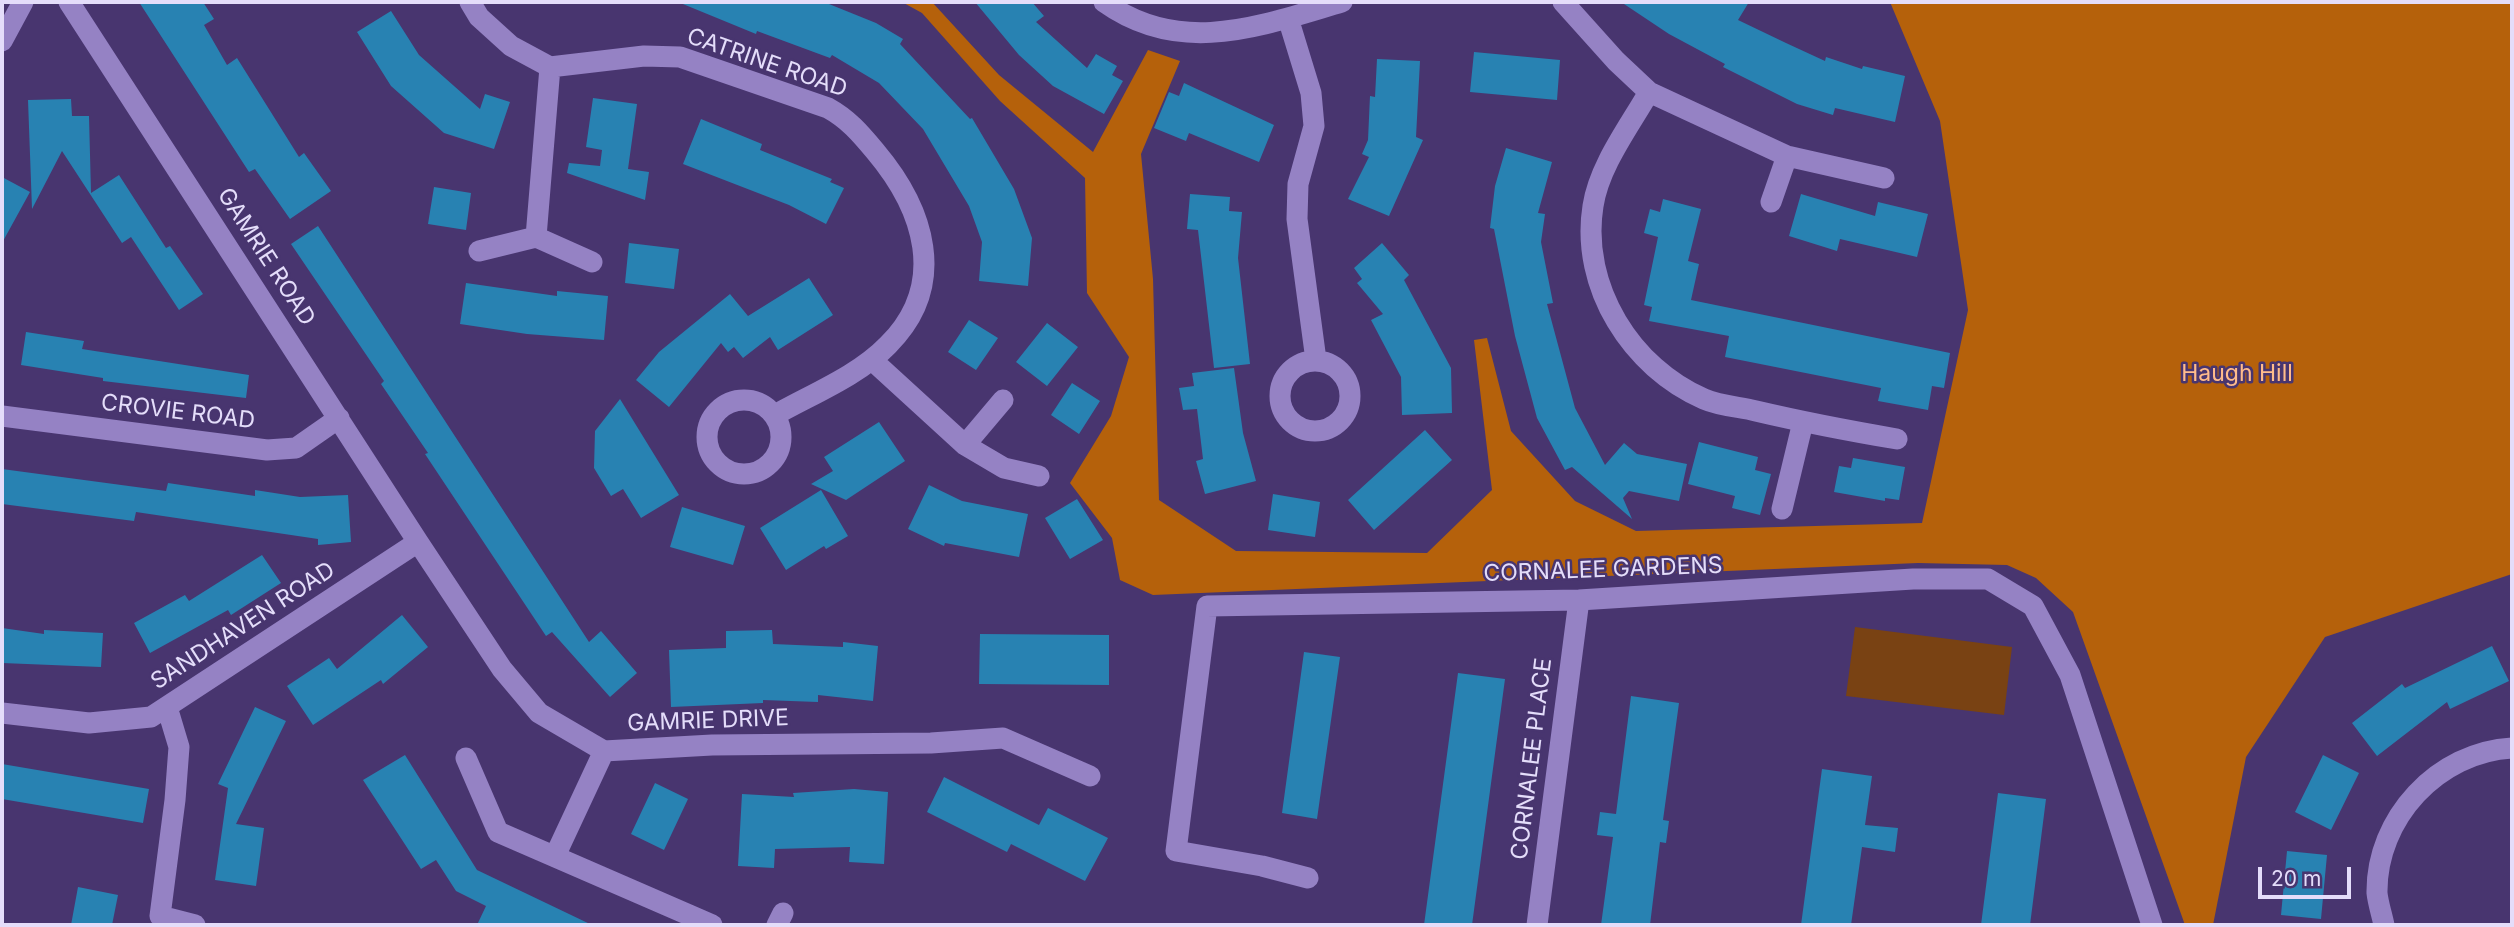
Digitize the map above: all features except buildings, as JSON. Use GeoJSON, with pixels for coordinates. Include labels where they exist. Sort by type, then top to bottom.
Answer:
{"type":"FeatureCollection","features":[{"type":"Feature","properties":{"kind":"street"},"geometry":{"type":"LineString","coordinates":[[2,41],[23,2]]}},
{"type":"Feature","properties":{"kind":"street","name":"GAMRIE ROAD"},"geometry":{"type":"LineString","coordinates":[[69,2],[418,542]]}},
{"type":"Feature","properties":{"kind":"street"},"geometry":{"type":"LineString","coordinates":[[470,2],[479,17],[511,46],[550,67],[536,237]]}},
{"type":"Feature","properties":{"kind":"street"},"geometry":{"type":"LineString","coordinates":[[1104,2],[1119,12],[1160,29],[1208,34],[1234,32],[1342,2]]}},
{"type":"Feature","properties":{"kind":"street"},"geometry":{"type":"LineString","coordinates":[[1563,2],[1616,61],[1649,92],[1787,156],[1884,178]]}},
{"type":"Feature","properties":{"kind":"street"},"geometry":{"type":"LineString","coordinates":[[1288,18],[1311,93],[1314,126],[1298,184],[1297,219],[1316,360]]}},
{"type":"Feature","properties":{"kind":"street","name":"CATRINE ROAD"},"geometry":{"type":"LineString","coordinates":[[550,67],[644,56],[680,57],[828,108],[848,119],[896,176],[920,223],[924,260],[920,289],[910,316],[890,344],[872,360],[775,415]]}},
{"type":"Feature","properties":{"kind":"street"},"geometry":{"type":"LineString","coordinates":[[1649,92],[1606,168],[1593,206],[1593,257],[1615,323],[1634,349],[1664,376],[1706,400],[1803,422],[1897,439]]}},
{"type":"Feature","properties":{"kind":"street"},"geometry":{"type":"LineString","coordinates":[[1772,202],[1787,156]]}},
{"type":"Feature","properties":{"kind":"street"},"geometry":{"type":"LineString","coordinates":[[479,251],[536,237],[592,262]]}},
{"type":"Feature","properties":{"kind":"street"},"geometry":{"type":"LineString","coordinates":[[872,360],[965,444],[1004,468],[1039,476]]}},
{"type":"Feature","properties":{"kind":"street"},"geometry":{"type":"LineString","coordinates":[[965,444],[1003,400]]}},
{"type":"Feature","properties":{"kind":"street","name":"CROVIE ROAD"},"geometry":{"type":"LineString","coordinates":[[2,416],[267,450],[296,448],[340,418]]}},
{"type":"Feature","properties":{"kind":"street"},"geometry":{"type":"LineString","coordinates":[[1782,509],[1803,422]]}},
{"type":"Feature","properties":{"kind":"street","name":"SANDHAVEN ROAD"},"geometry":{"type":"LineString","coordinates":[[2,713],[89,723],[151,716],[418,542]]}},
{"type":"Feature","properties":{"kind":"street","name":"GAMRIE DRIVE"},"geometry":{"type":"LineString","coordinates":[[418,542],[502,669],[539,713],[604,751],[712,745],[931,743],[1003,738],[1090,776]]}},
{"type":"Feature","properties":{"kind":"street","name":"CORNALEE GARDENS"},"geometry":{"type":"LineString","coordinates":[[1308,878],[1262,866],[1176,851],[1206,606],[1579,600],[1913,579],[1987,579],[2033,606],[2070,675],[2152,925]]}},
{"type":"Feature","properties":{"kind":"street","name":"CORNALEE PLACE"},"geometry":{"type":"LineString","coordinates":[[1537,925],[1579,600]]}},
{"type":"Feature","properties":{"kind":"street"},"geometry":{"type":"LineString","coordinates":[[167,707],[179,747],[160,916],[195,925]]}},
{"type":"Feature","properties":{"kind":"street"},"geometry":{"type":"LineString","coordinates":[[2384,925],[2377,894],[2383,849],[2402,813],[2427,781],[2449,766],[2474,754],[2512,748]]}},
{"type":"Feature","properties":{"kind":"street"},"geometry":{"type":"LineString","coordinates":[[555,856],[604,751]]}},
{"type":"Feature","properties":{"kind":"street"},"geometry":{"type":"LineString","coordinates":[[466,758],[498,832],[712,925]]}},
{"type":"Feature","properties":{"kind":"shaded area"},"geometry":{"type":"Polygon","coordinates":[[[1855,627],[2012,647],[2004,715],[1846,696],[1855,627]]]}},
{"type":"Feature","properties":{"kind":"green space","name":"Haugh Hill"},"geometry":{"type":"Polygon","coordinates":[[[902,2],[932,2],[999,75],[1093,152],[1148,50],[1180,61],[1141,154],[1153,279],[1159,500],[1236,551],[1427,553],[1492,490],[1474,340],[1487,338],[1511,431],[1575,501],[1636,531],[1922,523],[1968,310],[1940,121],[1890,2],[2512,2],[2512,574],[2325,637],[2246,757],[2213,925],[2185,925],[2073,612],[2036,578],[2007,565],[1918,563],[1153,595],[1120,580],[1112,538],[1070,483],[1111,416],[1129,357],[1087,293],[1085,178],[1000,101],[922,13],[902,2]]]}}]}
